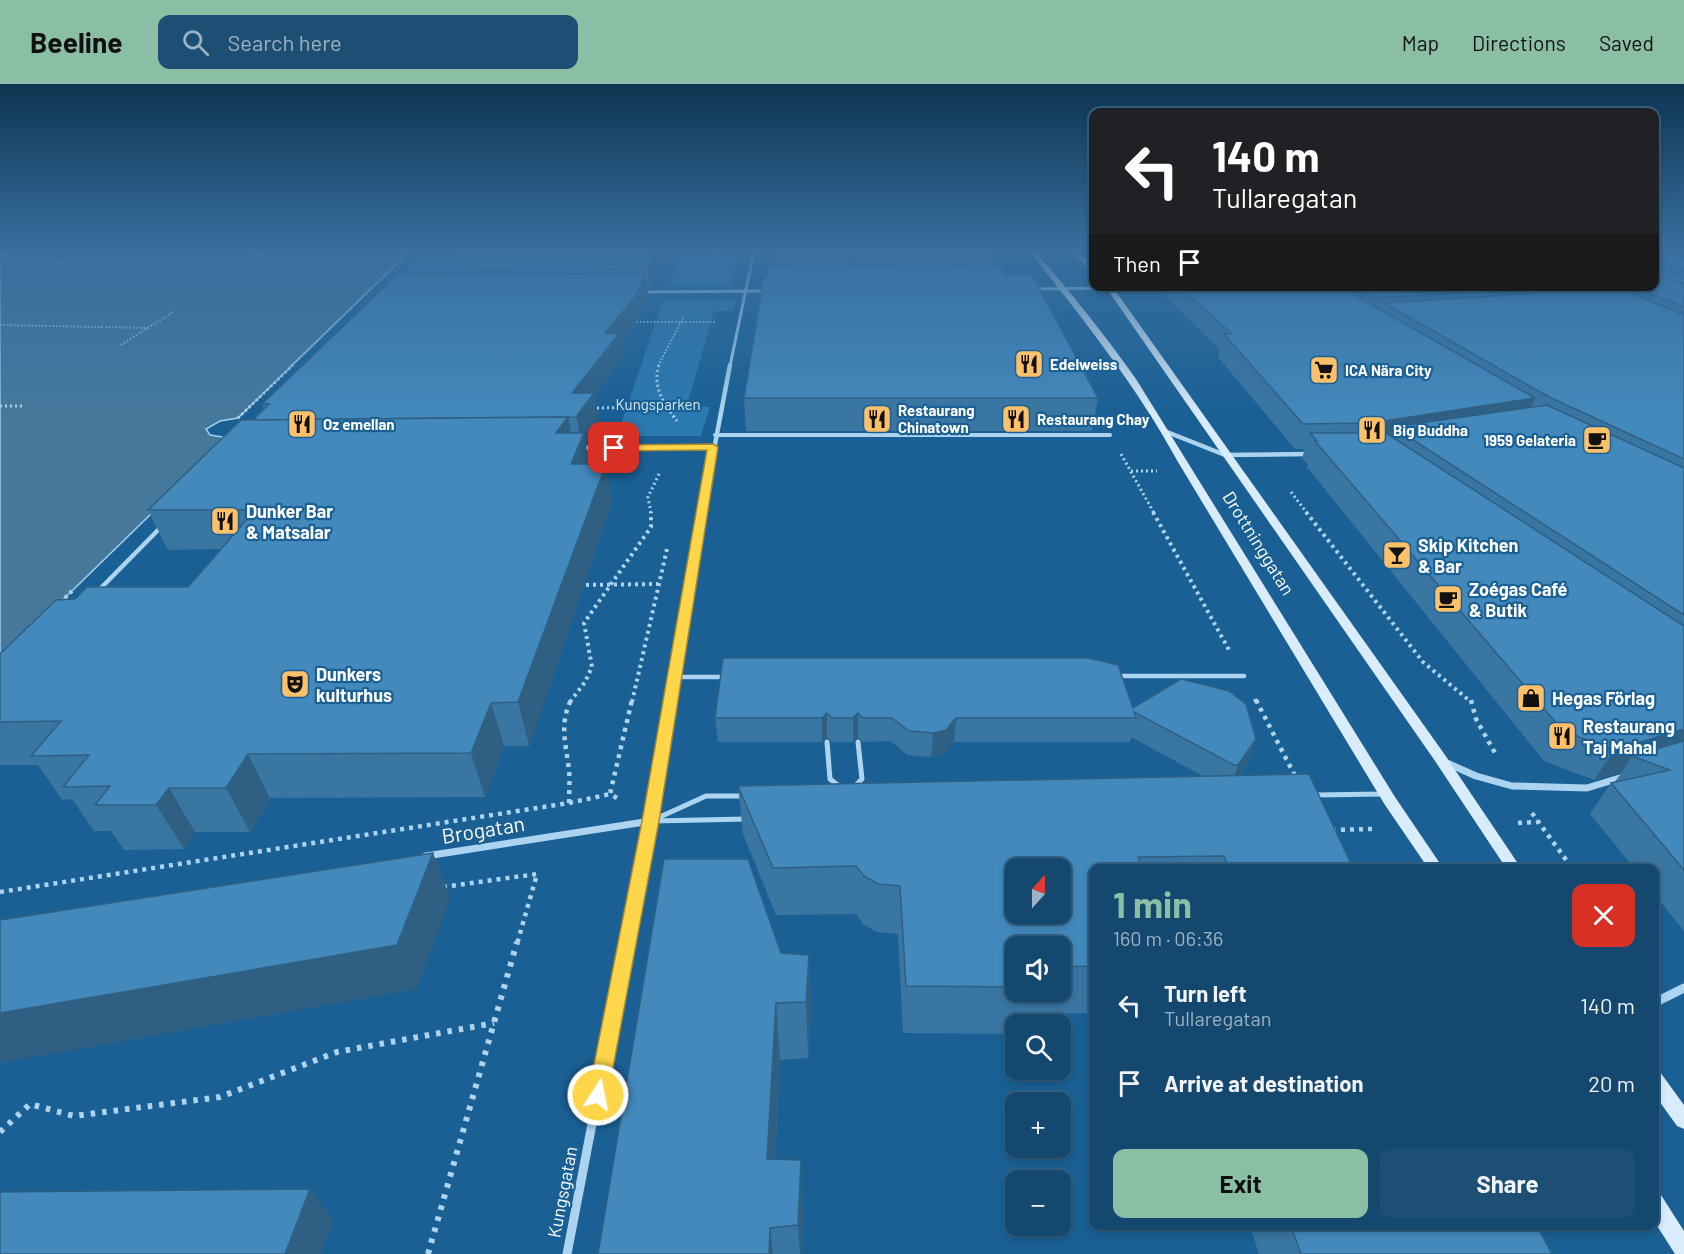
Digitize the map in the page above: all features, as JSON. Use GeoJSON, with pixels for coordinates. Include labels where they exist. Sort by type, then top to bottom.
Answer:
{"type":"FeatureCollection","features":[{"type":"Feature","properties":{"kind":"main road","name":"Drottninggatan"},"geometry":{"type":"LineString","coordinates":[[1079,306],[1167,432],[1182,462],[1387,794],[1433,864]]}},
{"type":"Feature","properties":{"kind":"main road","name":"Drottninggatan"},"geometry":{"type":"LineString","coordinates":[[1122,306],[1440,758],[1511,864]]}},
{"type":"Feature","properties":{"kind":"main road"},"geometry":{"type":"LineString","coordinates":[[1659,1085],[1684,1120]]}},
{"type":"Feature","properties":{"kind":"main road"},"geometry":{"type":"LineString","coordinates":[[1659,1210],[1684,1250]]}},
{"type":"Feature","properties":{"kind":"street","name":"Kungsgatan"},"geometry":{"type":"LineString","coordinates":[[567,1254],[651,821],[673,677],[715,435],[744,306]]}},
{"type":"Feature","properties":{"kind":"street"},"geometry":{"type":"LineString","coordinates":[[1167,432],[1225,455],[1321,453]]}},
{"type":"Feature","properties":{"kind":"street"},"geometry":{"type":"LineString","coordinates":[[715,435],[1110,435]]}},
{"type":"Feature","properties":{"kind":"street"},"geometry":{"type":"LineString","coordinates":[[576,448],[713,447]]}},
{"type":"Feature","properties":{"kind":"street"},"geometry":{"type":"LineString","coordinates":[[96,593],[169,519]]}},
{"type":"Feature","properties":{"kind":"street"},"geometry":{"type":"LineString","coordinates":[[1113,676],[1244,676]]}},
{"type":"Feature","properties":{"kind":"street"},"geometry":{"type":"LineString","coordinates":[[673,677],[732,677]]}},
{"type":"Feature","properties":{"kind":"street"},"geometry":{"type":"LineString","coordinates":[[1440,758],[1456,769],[1512,786],[1587,788],[1630,775]]}},
{"type":"Feature","properties":{"kind":"street","name":"Brogatan"},"geometry":{"type":"LineString","coordinates":[[412,858],[651,821]]}},
{"type":"Feature","properties":{"kind":"street"},"geometry":{"type":"LineString","coordinates":[[1659,1000],[1684,988]]}},
{"type":"Feature","properties":{"kind":"lane"},"geometry":{"type":"LineString","coordinates":[[827,742],[830,780],[843,789]]}},
{"type":"Feature","properties":{"kind":"lane"},"geometry":{"type":"LineString","coordinates":[[849,793],[862,779],[858,742]]}},
{"type":"Feature","properties":{"kind":"lane"},"geometry":{"type":"LineString","coordinates":[[837,794],[861,794]]}},
{"type":"Feature","properties":{"kind":"lane"},"geometry":{"type":"LineString","coordinates":[[1305,795],[1387,794]]}},
{"type":"Feature","properties":{"kind":"lane"},"geometry":{"type":"LineString","coordinates":[[651,821],[706,796],[754,795]]}},
{"type":"Feature","properties":{"kind":"lane"},"geometry":{"type":"LineString","coordinates":[[651,821],[756,818]]}},
{"type":"Feature","properties":{"kind":"path"},"geometry":{"type":"LineString","coordinates":[[238,418],[354,306]]}},
{"type":"Feature","properties":{"kind":"path"},"geometry":{"type":"LineString","coordinates":[[569,803],[569,772],[563,729],[565,712],[592,667],[584,623],[608,585],[636,551],[651,527],[652,518],[648,497],[670,455],[684,447],[687,436],[665,407],[657,392],[655,379],[658,365],[681,322],[686,306]]}},
{"type":"Feature","properties":{"kind":"path"},"geometry":{"type":"LineString","coordinates":[[121,345],[173,312]]}},
{"type":"Feature","properties":{"kind":"path"},"geometry":{"type":"LineString","coordinates":[[624,322],[740,322]]}},
{"type":"Feature","properties":{"kind":"path"},"geometry":{"type":"LineString","coordinates":[[0,325],[148,328]]}},
{"type":"Feature","properties":{"kind":"path"},"geometry":{"type":"LineString","coordinates":[[0,406],[25,406]]}},
{"type":"Feature","properties":{"kind":"path"},"geometry":{"type":"LineString","coordinates":[[583,408],[687,407]]}},
{"type":"Feature","properties":{"kind":"path"},"geometry":{"type":"LineString","coordinates":[[1110,435],[1244,676],[1305,795]]}},
{"type":"Feature","properties":{"kind":"path"},"geometry":{"type":"LineString","coordinates":[[610,794],[668,542]]}},
{"type":"Feature","properties":{"kind":"path"},"geometry":{"type":"LineString","coordinates":[[569,585],[689,584]]}},
{"type":"Feature","properties":{"kind":"path"},"geometry":{"type":"LineString","coordinates":[[0,892],[569,803],[610,794],[651,821]]}},
{"type":"Feature","properties":{"kind":"path"},"geometry":{"type":"LineString","coordinates":[[428,1254],[537,874],[432,888]]}},
{"type":"Feature","properties":{"kind":"path"},"geometry":{"type":"LineString","coordinates":[[0,1132],[30,1104],[74,1116],[220,1097],[337,1052],[494,1023]]}},
{"type":"Feature","properties":{"kind":"green space","name":"Kungsparken"},"geometry":{"type":"Polygon","coordinates":[[[661,306],[735,306],[733,311],[714,311],[687,406],[710,407],[701,436],[617,436],[661,306]]]}},
{"type":"Feature","properties":{"kind":"shaded area"},"geometry":{"type":"Polygon","coordinates":[[[0,306],[354,306],[238,418],[220,421],[206,429],[210,435],[229,438],[0,661],[0,306]]]}},
{"type":"Feature","properties":{"kind":"building"},"geometry":{"type":"Polygon","coordinates":[[[365,306],[628,306],[605,333],[619,334],[572,393],[594,393],[576,417],[253,420],[269,404],[262,404],[365,306]]]}},
{"type":"Feature","properties":{"kind":"building"},"geometry":{"type":"Polygon","coordinates":[[[759,306],[1048,306],[1098,398],[744,398],[759,306]]]}},
{"type":"Feature","properties":{"kind":"building"},"geometry":{"type":"Polygon","coordinates":[[[1201,306],[1373,306],[1535,398],[1371,423],[1303,424],[1224,334],[1232,334],[1201,306]]]}},
{"type":"Feature","properties":{"kind":"building"},"geometry":{"type":"Polygon","coordinates":[[[1389,306],[1662,306],[1684,315],[1684,459],[1549,397],[1389,306]]]}},
{"type":"Feature","properties":{"kind":"building"},"geometry":{"type":"Polygon","coordinates":[[[1547,405],[1684,468],[1684,615],[1393,427],[1547,405]]]}},
{"type":"Feature","properties":{"kind":"building","name":"Dunkers kulturhus"},"geometry":{"type":"Polygon","coordinates":[[[568,417],[556,433],[584,433],[571,464],[606,464],[518,702],[491,703],[471,753],[248,754],[226,788],[169,788],[156,805],[95,805],[110,786],[63,787],[89,755],[31,756],[61,721],[0,722],[0,654],[56,600],[75,599],[87,587],[188,587],[255,510],[148,510],[241,420],[568,417]]]}},
{"type":"Feature","properties":{"kind":"building"},"geometry":{"type":"Polygon","coordinates":[[[1310,433],[1386,433],[1684,626],[1684,729],[1614,750],[1563,731],[1310,433]]]}},
{"type":"Feature","properties":{"kind":"building"},"geometry":{"type":"Polygon","coordinates":[[[723,658],[1088,658],[1118,665],[1133,708],[1181,679],[1229,691],[1246,704],[1256,739],[1238,765],[1234,765],[1134,712],[1136,718],[956,718],[946,730],[933,733],[909,731],[892,718],[863,718],[858,713],[853,718],[832,718],[827,713],[822,718],[715,718],[723,658]]]}},
{"type":"Feature","properties":{"kind":"building"},"geometry":{"type":"Polygon","coordinates":[[[1684,741],[1684,870],[1611,783],[1670,770],[1632,756],[1684,741]]]}},
{"type":"Feature","properties":{"kind":"building"},"geometry":{"type":"Polygon","coordinates":[[[1309,774],[1351,864],[1227,864],[1224,856],[1138,857],[1140,864],[1089,864],[1089,966],[1071,967],[1071,936],[1005,936],[1005,987],[906,986],[900,886],[878,884],[864,876],[856,866],[773,868],[738,786],[1309,774]]]}},
{"type":"Feature","properties":{"kind":"building"},"geometry":{"type":"Polygon","coordinates":[[[433,853],[397,945],[0,1013],[0,920],[433,853]]]}},
{"type":"Feature","properties":{"kind":"building"},"geometry":{"type":"Polygon","coordinates":[[[664,859],[748,859],[781,953],[809,955],[806,1002],[776,1003],[767,1159],[801,1160],[798,1225],[770,1228],[769,1254],[598,1254],[664,859]]]}},
{"type":"Feature","properties":{"kind":"building"},"geometry":{"type":"Polygon","coordinates":[[[310,1189],[285,1254],[0,1254],[0,1192],[310,1189]]]}},
{"type":"Feature","properties":{"kind":"building"},"geometry":{"type":"Polygon","coordinates":[[[1292,1230],[1539,1230],[1552,1254],[1301,1254],[1292,1230]]]}},
{"type":"Feature","properties":{"kind":"place","name":"Edelweiss"},"geometry":{"type":"Point","coordinates":[1029,364]}},
{"type":"Feature","properties":{"kind":"place","name":"ICA Nära City"},"geometry":{"type":"Point","coordinates":[1324,370]}},
{"type":"Feature","properties":{"kind":"place","name":"Restaurang Chinatown"},"geometry":{"type":"Point","coordinates":[877,419]}},
{"type":"Feature","properties":{"kind":"place","name":"Restaurang Chay"},"geometry":{"type":"Point","coordinates":[1016,419]}},
{"type":"Feature","properties":{"kind":"place","name":"Oz emellan"},"geometry":{"type":"Point","coordinates":[302,424]}},
{"type":"Feature","properties":{"kind":"place","name":"Big Buddha"},"geometry":{"type":"Point","coordinates":[1372,430]}},
{"type":"Feature","properties":{"kind":"place","name":"1959 Gelateria"},"geometry":{"type":"Point","coordinates":[1597,440]}},
{"type":"Feature","properties":{"kind":"place","name":"Dunker Bar & Matsalar"},"geometry":{"type":"Point","coordinates":[225,521]}},
{"type":"Feature","properties":{"kind":"place","name":"Skip Kitchen & Bar"},"geometry":{"type":"Point","coordinates":[1397,555]}},
{"type":"Feature","properties":{"kind":"place","name":"Zoégas Café & Butik"},"geometry":{"type":"Point","coordinates":[1448,599]}},
{"type":"Feature","properties":{"kind":"place","name":"Dunkers kulturhus"},"geometry":{"type":"Point","coordinates":[295,684]}},
{"type":"Feature","properties":{"kind":"place","name":"Hegas Förlag"},"geometry":{"type":"Point","coordinates":[1531,698]}},
{"type":"Feature","properties":{"kind":"place","name":"Restaurang Taj Mahal"},"geometry":{"type":"Point","coordinates":[1562,736]}},
{"type":"Feature","properties":{"kind":"route"},"geometry":{"type":"LineString","coordinates":[[598,1095],[651,821],[673,677],[713,447],[614,448]]}}]}
